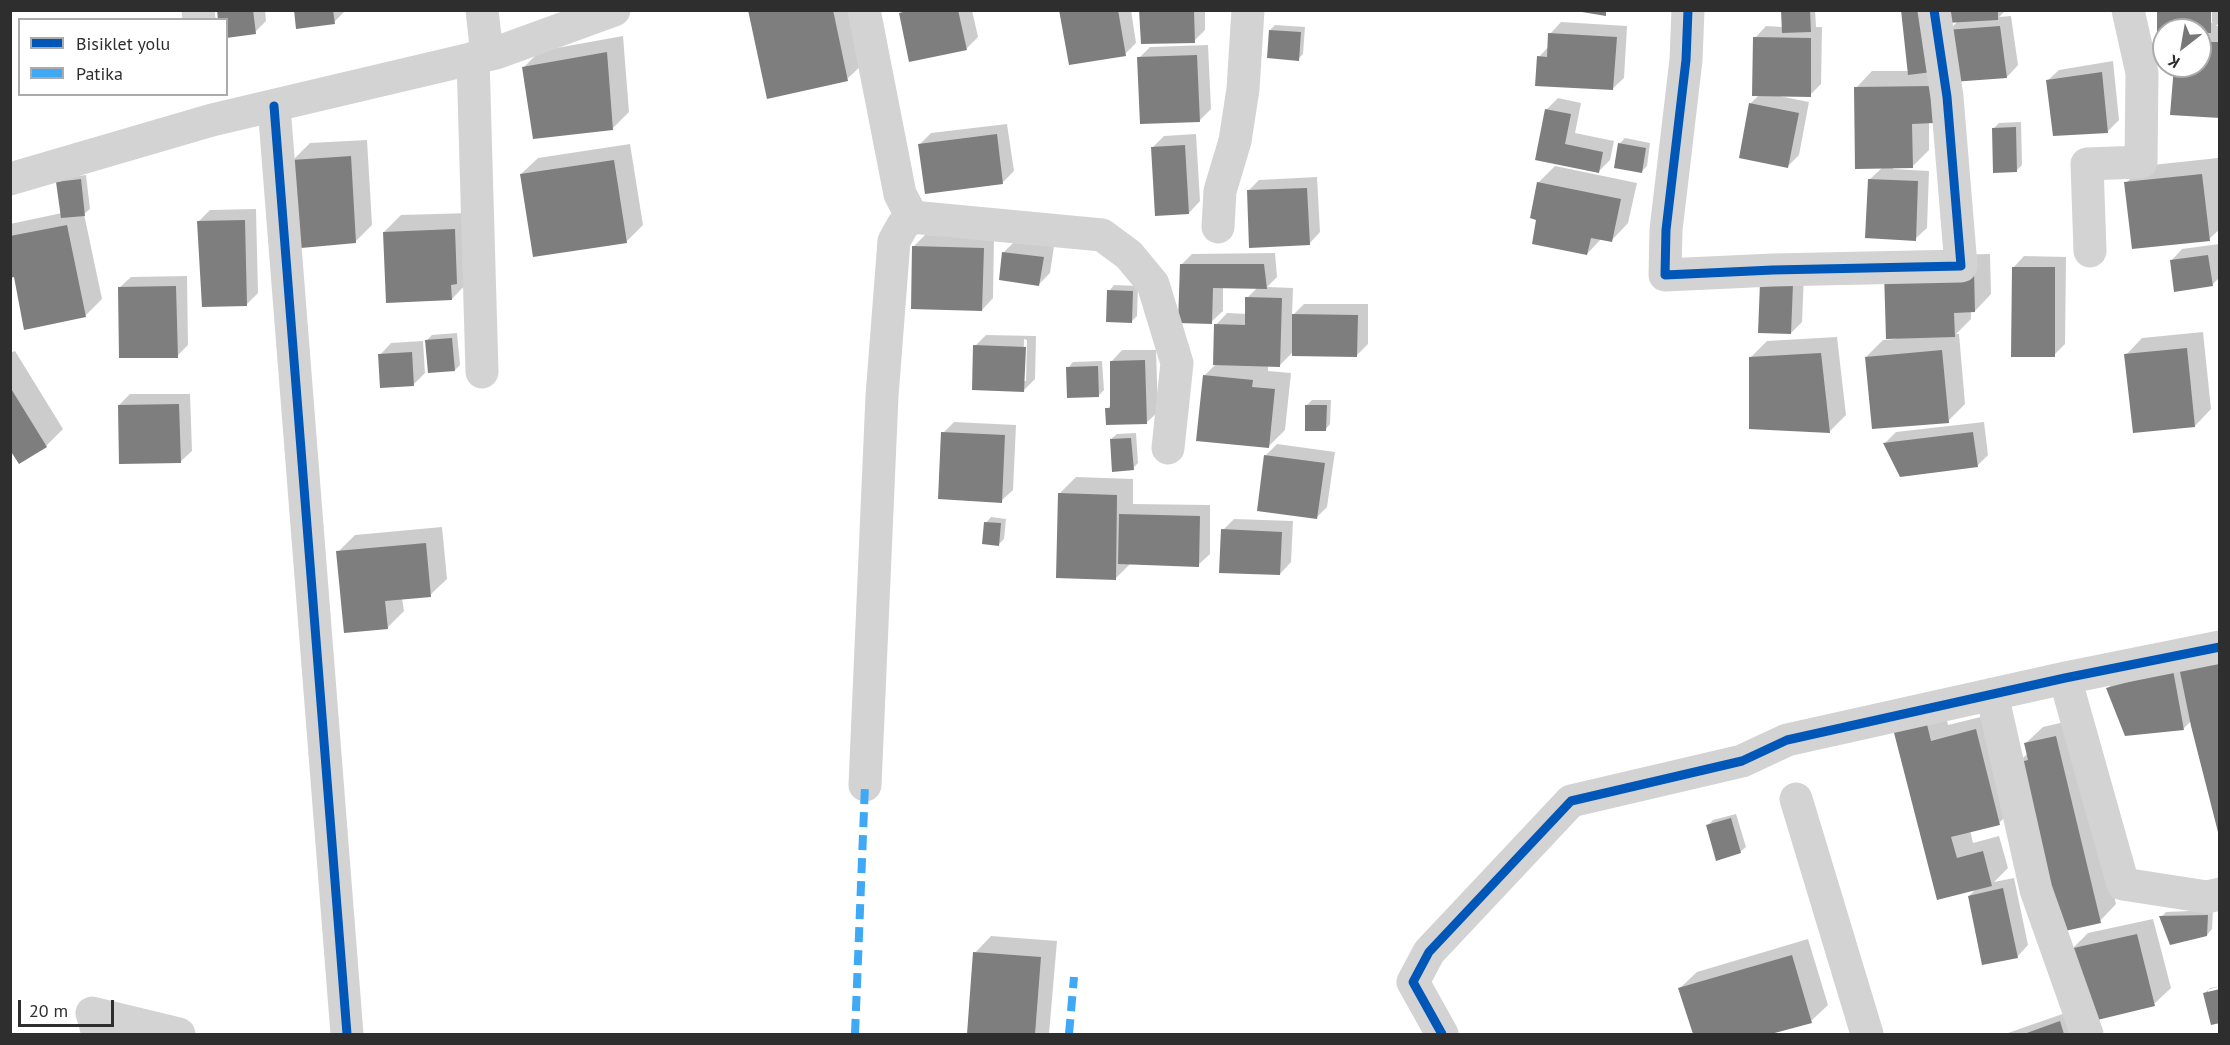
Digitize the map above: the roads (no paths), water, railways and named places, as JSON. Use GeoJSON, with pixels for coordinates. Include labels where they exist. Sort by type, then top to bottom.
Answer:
{"type":"FeatureCollection","features":[{"type":"Feature","properties":{"kind":"street"},"geometry":{"type":"LineString","coordinates":[[482,372],[480,57],[483,10]]}},
{"type":"Feature","properties":{"kind":"street"},"geometry":{"type":"LineString","coordinates":[[10,179],[222,106],[274,106],[480,57],[614,10]]}},
{"type":"Feature","properties":{"kind":"street"},"geometry":{"type":"LineString","coordinates":[[864,10],[900,194],[912,217]]}},
{"type":"Feature","properties":{"kind":"street"},"geometry":{"type":"LineString","coordinates":[[1218,227],[1220,191],[1235,141],[1243,89],[1248,10]]}},
{"type":"Feature","properties":{"kind":"street"},"geometry":{"type":"LineString","coordinates":[[1688,10],[1686,60],[1666,230],[1665,275],[1773,270],[1961,267],[1947,97],[1934,10]]}},
{"type":"Feature","properties":{"kind":"street"},"geometry":{"type":"LineString","coordinates":[[2090,251],[2087,164],[2141,162],[2142,73],[2128,10]]}},
{"type":"Feature","properties":{"kind":"street"},"geometry":{"type":"LineString","coordinates":[[274,106],[347,1035]]}},
{"type":"Feature","properties":{"kind":"street"},"geometry":{"type":"LineString","coordinates":[[865,784],[882,396],[894,241],[903,225],[912,217],[1102,235],[1129,255],[1153,284],[1177,363],[1168,448]]}},
{"type":"Feature","properties":{"kind":"street"},"geometry":{"type":"LineString","coordinates":[[1442,1035],[1413,982],[1429,952],[1571,801],[1742,761],[1787,740],[2065,678],[2220,647]]}},
{"type":"Feature","properties":{"kind":"street"},"geometry":{"type":"LineString","coordinates":[[2065,678],[2123,884],[2206,897],[2220,894]]}},
{"type":"Feature","properties":{"kind":"street"},"geometry":{"type":"LineString","coordinates":[[1992,694],[2036,890],[2087,1035]]}},
{"type":"Feature","properties":{"kind":"street"},"geometry":{"type":"LineString","coordinates":[[1796,799],[1867,1035]]}},
{"type":"Feature","properties":{"kind":"street"},"geometry":{"type":"LineString","coordinates":[[98,1035],[92,1013],[179,1035]]}}]}
